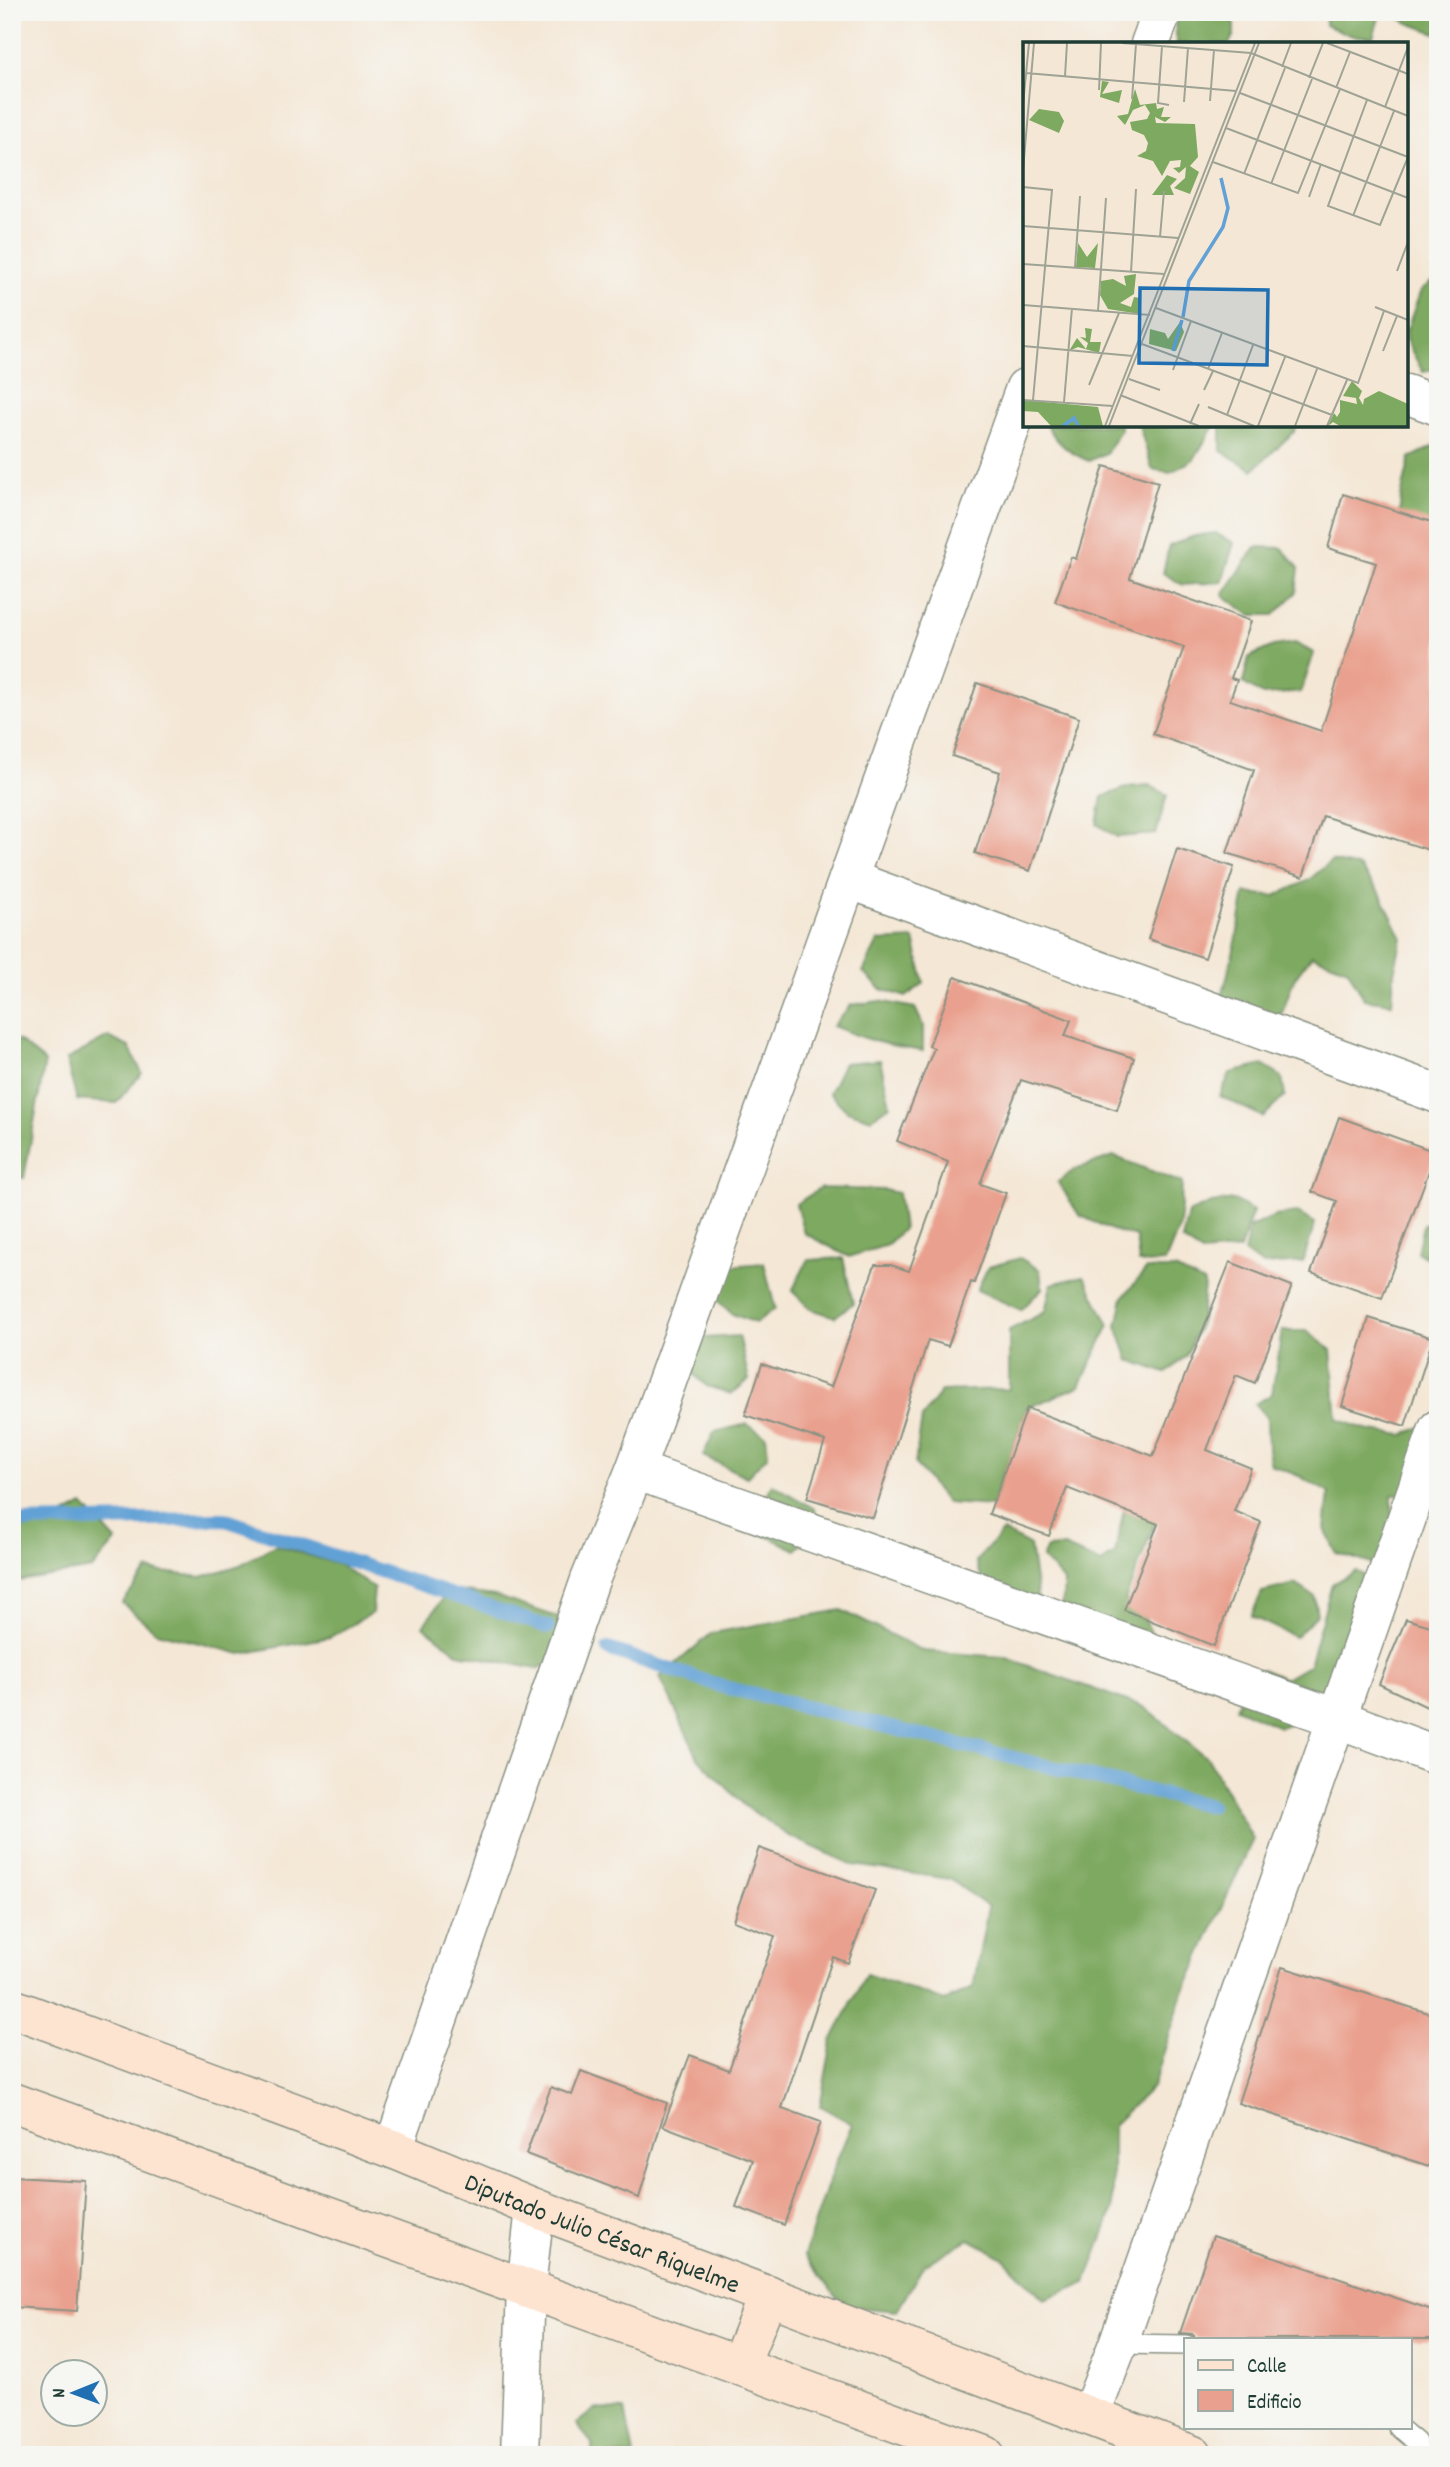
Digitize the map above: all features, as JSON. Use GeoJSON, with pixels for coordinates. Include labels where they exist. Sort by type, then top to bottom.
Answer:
{"type":"FeatureCollection","features":[{"type":"Feature","properties":{"kind":"street"},"geometry":{"type":"LineString","coordinates":[[1151,42],[1162,12]]}},
{"type":"Feature","properties":{"kind":"street"},"geometry":{"type":"LineString","coordinates":[[393,2149],[590,1580],[635,1470],[1023,394]]}},
{"type":"Feature","properties":{"kind":"street"},"geometry":{"type":"LineString","coordinates":[[1408,395],[1438,406]]}},
{"type":"Feature","properties":{"kind":"street"},"geometry":{"type":"LineString","coordinates":[[848,879],[1438,1094]]}},
{"type":"Feature","properties":{"kind":"street"},"geometry":{"type":"LineString","coordinates":[[1090,2416],[1118,2344],[1438,1429]]}},
{"type":"Feature","properties":{"kind":"street"},"geometry":{"type":"LineString","coordinates":[[635,1470],[1438,1756]]}},
{"type":"Feature","properties":{"kind":"street","name":"Diputado Julio César Riquelme"},"geometry":{"type":"LineString","coordinates":[[12,2008],[393,2149],[535,2208],[1194,2455]]}},
{"type":"Feature","properties":{"kind":"street"},"geometry":{"type":"LineString","coordinates":[[12,2102],[985,2455]]}},
{"type":"Feature","properties":{"kind":"street"},"geometry":{"type":"LineString","coordinates":[[520,2455],[526,2288],[535,2208]]}},
{"type":"Feature","properties":{"kind":"street"},"geometry":{"type":"LineString","coordinates":[[740,2364],[768,2295]]}},
{"type":"Feature","properties":{"kind":"lane"},"geometry":{"type":"LineString","coordinates":[[1118,2344],[1184,2345]]}},
{"type":"Feature","properties":{"kind":"lane"},"geometry":{"type":"LineString","coordinates":[[1399,2428],[1416,2442],[1420,2455]]}},
{"type":"Feature","properties":{"kind":"green space"},"geometry":{"type":"Polygon","coordinates":[[[1182,12],[1234,12],[1234,34],[1230,42],[1177,42],[1175,24],[1182,12]]]}},
{"type":"Feature","properties":{"kind":"green space"},"geometry":{"type":"Polygon","coordinates":[[[1327,12],[1381,12],[1373,37],[1353,36],[1325,25],[1327,12]]]}},
{"type":"Feature","properties":{"kind":"green space"},"geometry":{"type":"Polygon","coordinates":[[[1391,12],[1438,12],[1438,34],[1406,22],[1391,12]]]}},
{"type":"Feature","properties":{"kind":"green space"},"geometry":{"type":"Polygon","coordinates":[[[1438,277],[1438,368],[1423,372],[1408,344],[1408,326],[1421,290],[1438,277]]]}},
{"type":"Feature","properties":{"kind":"green space"},"geometry":{"type":"Polygon","coordinates":[[[1048,427],[1120,427],[1106,453],[1089,461],[1076,455],[1055,438],[1048,427]]]}},
{"type":"Feature","properties":{"kind":"green space"},"geometry":{"type":"Polygon","coordinates":[[[1140,427],[1213,427],[1194,459],[1170,473],[1152,469],[1140,427]]]}},
{"type":"Feature","properties":{"kind":"green space"},"geometry":{"type":"Polygon","coordinates":[[[1221,427],[1295,427],[1294,432],[1253,470],[1221,451],[1221,427]]]}},
{"type":"Feature","properties":{"kind":"green space"},"geometry":{"type":"Polygon","coordinates":[[[1434,446],[1438,447],[1438,605],[1398,528],[1401,497],[1410,458],[1434,446]]]}},
{"type":"Feature","properties":{"kind":"green space"},"geometry":{"type":"Polygon","coordinates":[[[1215,533],[1234,543],[1222,582],[1183,585],[1163,573],[1169,546],[1194,536],[1215,533]]]}},
{"type":"Feature","properties":{"kind":"green space"},"geometry":{"type":"Polygon","coordinates":[[[1256,547],[1282,548],[1299,568],[1296,593],[1274,615],[1250,615],[1223,595],[1256,547]]]}},
{"type":"Feature","properties":{"kind":"green space"},"geometry":{"type":"Polygon","coordinates":[[[1295,643],[1314,653],[1301,692],[1263,695],[1243,683],[1249,657],[1273,646],[1295,643]]]}},
{"type":"Feature","properties":{"kind":"green space"},"geometry":{"type":"Polygon","coordinates":[[[1149,785],[1167,795],[1156,834],[1117,837],[1097,824],[1102,797],[1128,787],[1149,785]]]}},
{"type":"Feature","properties":{"kind":"green space"},"geometry":{"type":"Polygon","coordinates":[[[1331,861],[1359,867],[1380,893],[1402,938],[1394,972],[1392,1003],[1364,999],[1348,969],[1312,955],[1294,979],[1282,1013],[1258,1023],[1221,1000],[1245,893],[1275,896],[1309,880],[1331,861]]]}},
{"type":"Feature","properties":{"kind":"green space"},"geometry":{"type":"Polygon","coordinates":[[[914,939],[924,983],[906,997],[881,989],[863,972],[878,941],[914,939]]]}},
{"type":"Feature","properties":{"kind":"green space"},"geometry":{"type":"Polygon","coordinates":[[[879,1001],[915,1008],[923,1025],[923,1051],[877,1042],[833,1026],[851,1005],[879,1001]]]}},
{"type":"Feature","properties":{"kind":"green space"},"geometry":{"type":"Polygon","coordinates":[[[108,1037],[129,1047],[142,1073],[116,1103],[77,1100],[66,1060],[108,1037]]]}},
{"type":"Feature","properties":{"kind":"green space"},"geometry":{"type":"Polygon","coordinates":[[[18,1040],[45,1062],[24,1178],[12,1178],[12,1043],[18,1040]]]}},
{"type":"Feature","properties":{"kind":"green space"},"geometry":{"type":"Polygon","coordinates":[[[880,1060],[890,1105],[871,1119],[847,1111],[829,1093],[844,1063],[880,1060]]]}},
{"type":"Feature","properties":{"kind":"green space"},"geometry":{"type":"Polygon","coordinates":[[[1263,1065],[1282,1077],[1285,1096],[1263,1117],[1220,1096],[1230,1073],[1263,1065]]]}},
{"type":"Feature","properties":{"kind":"green space"},"geometry":{"type":"Polygon","coordinates":[[[1113,1156],[1182,1183],[1180,1225],[1165,1262],[1139,1263],[1136,1237],[1112,1230],[1079,1215],[1058,1182],[1074,1170],[1113,1156]]]}},
{"type":"Feature","properties":{"kind":"green space"},"geometry":{"type":"Polygon","coordinates":[[[821,1188],[898,1193],[903,1229],[887,1245],[849,1257],[804,1233],[796,1204],[821,1188]]]}},
{"type":"Feature","properties":{"kind":"green space"},"geometry":{"type":"Polygon","coordinates":[[[1234,1200],[1253,1211],[1240,1249],[1202,1253],[1182,1240],[1188,1213],[1212,1203],[1234,1200]]]}},
{"type":"Feature","properties":{"kind":"green space"},"geometry":{"type":"Polygon","coordinates":[[[1297,1213],[1315,1223],[1303,1262],[1264,1265],[1244,1253],[1250,1227],[1275,1216],[1297,1213]]]}},
{"type":"Feature","properties":{"kind":"green space"},"geometry":{"type":"Polygon","coordinates":[[[1438,1219],[1437,1264],[1417,1252],[1423,1225],[1438,1219]]]}},
{"type":"Feature","properties":{"kind":"green space"},"geometry":{"type":"Polygon","coordinates":[[[843,1258],[853,1303],[835,1317],[811,1309],[792,1291],[808,1260],[843,1258]]]}},
{"type":"Feature","properties":{"kind":"green space"},"geometry":{"type":"Polygon","coordinates":[[[1020,1258],[1040,1270],[1042,1289],[1021,1310],[977,1290],[988,1267],[1020,1258]]]}},
{"type":"Feature","properties":{"kind":"green space"},"geometry":{"type":"Polygon","coordinates":[[[764,1263],[775,1308],[756,1323],[732,1314],[714,1297],[729,1266],[764,1263]]]}},
{"type":"Feature","properties":{"kind":"green space"},"geometry":{"type":"Polygon","coordinates":[[[1147,1269],[1175,1269],[1204,1283],[1201,1320],[1186,1356],[1166,1373],[1129,1360],[1117,1326],[1123,1297],[1147,1269]]]}},
{"type":"Feature","properties":{"kind":"green space"},"geometry":{"type":"Polygon","coordinates":[[[1084,1276],[1109,1325],[1080,1386],[1027,1408],[992,1506],[947,1503],[915,1464],[922,1418],[941,1391],[1009,1389],[1009,1330],[1045,1312],[1051,1284],[1084,1276]]]}},
{"type":"Feature","properties":{"kind":"green space"},"geometry":{"type":"Polygon","coordinates":[[[1282,1331],[1307,1331],[1331,1350],[1337,1419],[1370,1431],[1404,1435],[1428,1424],[1421,1492],[1392,1495],[1393,1539],[1375,1565],[1336,1553],[1325,1529],[1329,1493],[1299,1476],[1271,1465],[1267,1418],[1255,1404],[1272,1394],[1282,1331]]]}},
{"type":"Feature","properties":{"kind":"green space"},"geometry":{"type":"Polygon","coordinates":[[[739,1336],[749,1380],[731,1394],[707,1386],[688,1369],[704,1338],[739,1336]]]}},
{"type":"Feature","properties":{"kind":"green space"},"geometry":{"type":"Polygon","coordinates":[[[747,1424],[766,1436],[768,1455],[747,1477],[703,1456],[714,1432],[747,1424]]]}},
{"type":"Feature","properties":{"kind":"green space"},"geometry":{"type":"Polygon","coordinates":[[[772,1484],[815,1509],[817,1528],[796,1550],[752,1529],[772,1484]]]}},
{"type":"Feature","properties":{"kind":"green space"},"geometry":{"type":"Polygon","coordinates":[[[1135,1485],[1167,1492],[1125,1600],[1142,1613],[1151,1633],[1062,1615],[1064,1581],[1042,1558],[1047,1548],[1064,1547],[1101,1563],[1115,1554],[1123,1514],[1135,1485]]]}},
{"type":"Feature","properties":{"kind":"green space"},"geometry":{"type":"Polygon","coordinates":[[[83,1505],[116,1541],[92,1569],[12,1582],[12,1529],[45,1526],[83,1505]]]}},
{"type":"Feature","properties":{"kind":"green space"},"geometry":{"type":"Polygon","coordinates":[[[1003,1531],[1030,1546],[1039,1608],[991,1608],[976,1561],[1003,1531]]]}},
{"type":"Feature","properties":{"kind":"green space"},"geometry":{"type":"Polygon","coordinates":[[[275,1545],[338,1564],[374,1588],[372,1613],[330,1637],[241,1654],[157,1632],[122,1603],[148,1570],[201,1577],[240,1565],[275,1545]]]}},
{"type":"Feature","properties":{"kind":"green space"},"geometry":{"type":"Polygon","coordinates":[[[1356,1571],[1374,1581],[1372,1661],[1308,1718],[1279,1727],[1236,1708],[1248,1675],[1262,1669],[1285,1679],[1309,1665],[1332,1584],[1356,1571]]]}},
{"type":"Feature","properties":{"kind":"green space"},"geometry":{"type":"Polygon","coordinates":[[[1295,1584],[1314,1596],[1317,1615],[1295,1637],[1251,1616],[1262,1592],[1295,1584]]]}},
{"type":"Feature","properties":{"kind":"green space"},"geometry":{"type":"Polygon","coordinates":[[[449,1590],[495,1596],[572,1622],[579,1649],[537,1669],[458,1653],[423,1626],[449,1590]]]}},
{"type":"Feature","properties":{"kind":"green space"},"geometry":{"type":"Polygon","coordinates":[[[841,1610],[923,1651],[1004,1657],[1144,1707],[1208,1759],[1253,1839],[1182,1996],[1153,2086],[1113,2125],[1113,2209],[1086,2283],[1044,2299],[1002,2257],[969,2239],[924,2265],[897,2311],[844,2306],[804,2255],[833,2169],[852,2124],[820,2106],[832,2041],[866,1974],[945,2001],[973,1988],[988,1907],[950,1879],[853,1865],[787,1835],[744,1805],[698,1758],[660,1677],[712,1633],[841,1610]]]}},
{"type":"Feature","properties":{"kind":"green space"},"geometry":{"type":"Polygon","coordinates":[[[595,2409],[625,2410],[634,2455],[592,2455],[592,2443],[576,2424],[595,2409]]]}},
{"type":"Feature","properties":{"kind":"building"},"geometry":{"type":"Polygon","coordinates":[[[1104,466],[1158,482],[1130,578],[1251,621],[1231,678],[1237,680],[1230,700],[1321,731],[1376,563],[1328,548],[1343,494],[1438,524],[1438,853],[1323,816],[1303,877],[1227,853],[1254,770],[1153,734],[1184,647],[1055,602],[1071,557],[1076,559],[1104,466]]]}},
{"type":"Feature","properties":{"kind":"building"},"geometry":{"type":"Polygon","coordinates":[[[977,683],[1079,718],[1030,871],[975,853],[1000,772],[952,756],[977,683]]]}},
{"type":"Feature","properties":{"kind":"building"},"geometry":{"type":"Polygon","coordinates":[[[1177,849],[1234,867],[1205,958],[1148,939],[1177,849]]]}},
{"type":"Feature","properties":{"kind":"building"},"geometry":{"type":"Polygon","coordinates":[[[955,977],[1071,1020],[1065,1036],[1134,1058],[1117,1110],[1021,1080],[980,1184],[1006,1193],[948,1346],[928,1340],[873,1518],[807,1498],[825,1441],[745,1415],[762,1364],[831,1387],[875,1265],[891,1265],[909,1271],[948,1162],[897,1141],[934,1048],[929,1046],[955,977]]]}},
{"type":"Feature","properties":{"kind":"building"},"geometry":{"type":"Polygon","coordinates":[[[1339,1117],[1436,1152],[1382,1298],[1311,1273],[1337,1201],[1312,1192],[1339,1117]]]}},
{"type":"Feature","properties":{"kind":"building"},"geometry":{"type":"Polygon","coordinates":[[[1230,1262],[1292,1286],[1255,1383],[1236,1375],[1207,1450],[1251,1468],[1234,1511],[1261,1522],[1214,1646],[1124,1610],[1158,1524],[1067,1488],[1049,1536],[989,1514],[1027,1408],[1153,1456],[1230,1262]]]}},
{"type":"Feature","properties":{"kind":"building"},"geometry":{"type":"Polygon","coordinates":[[[1369,1318],[1433,1338],[1405,1426],[1342,1406],[1369,1318]]]}},
{"type":"Feature","properties":{"kind":"building"},"geometry":{"type":"Polygon","coordinates":[[[1406,1619],[1438,1628],[1438,1670],[1427,1707],[1379,1684],[1406,1619]]]}},
{"type":"Feature","properties":{"kind":"building"},"geometry":{"type":"Polygon","coordinates":[[[759,1848],[875,1890],[848,1963],[833,1957],[782,2108],[821,2122],[784,2225],[736,2207],[753,2160],[663,2126],[690,2055],[729,2070],[775,1936],[733,1921],[759,1848]]]}},
{"type":"Feature","properties":{"kind":"building"},"geometry":{"type":"Polygon","coordinates":[[[1282,1967],[1438,2016],[1438,2169],[1238,2103],[1282,1967]]]}},
{"type":"Feature","properties":{"kind":"building"},"geometry":{"type":"Polygon","coordinates":[[[581,2071],[667,2103],[639,2198],[526,2154],[551,2087],[572,2095],[581,2071]]]}},
{"type":"Feature","properties":{"kind":"building"},"geometry":{"type":"Polygon","coordinates":[[[12,2177],[86,2181],[77,2311],[12,2307],[12,2177]]]}},
{"type":"Feature","properties":{"kind":"building"},"geometry":{"type":"Polygon","coordinates":[[[1213,2236],[1438,2312],[1438,2339],[1196,2338],[1192,2334],[1180,2333],[1213,2236]]]}},
{"type":"Feature","properties":{"kind":"waterway"},"geometry":{"type":"LineString","coordinates":[[12,1522],[223,1519],[548,1627]]}},
{"type":"Feature","properties":{"kind":"waterway"},"geometry":{"type":"LineString","coordinates":[[608,1649],[720,1686],[1210,1806]]}}]}
